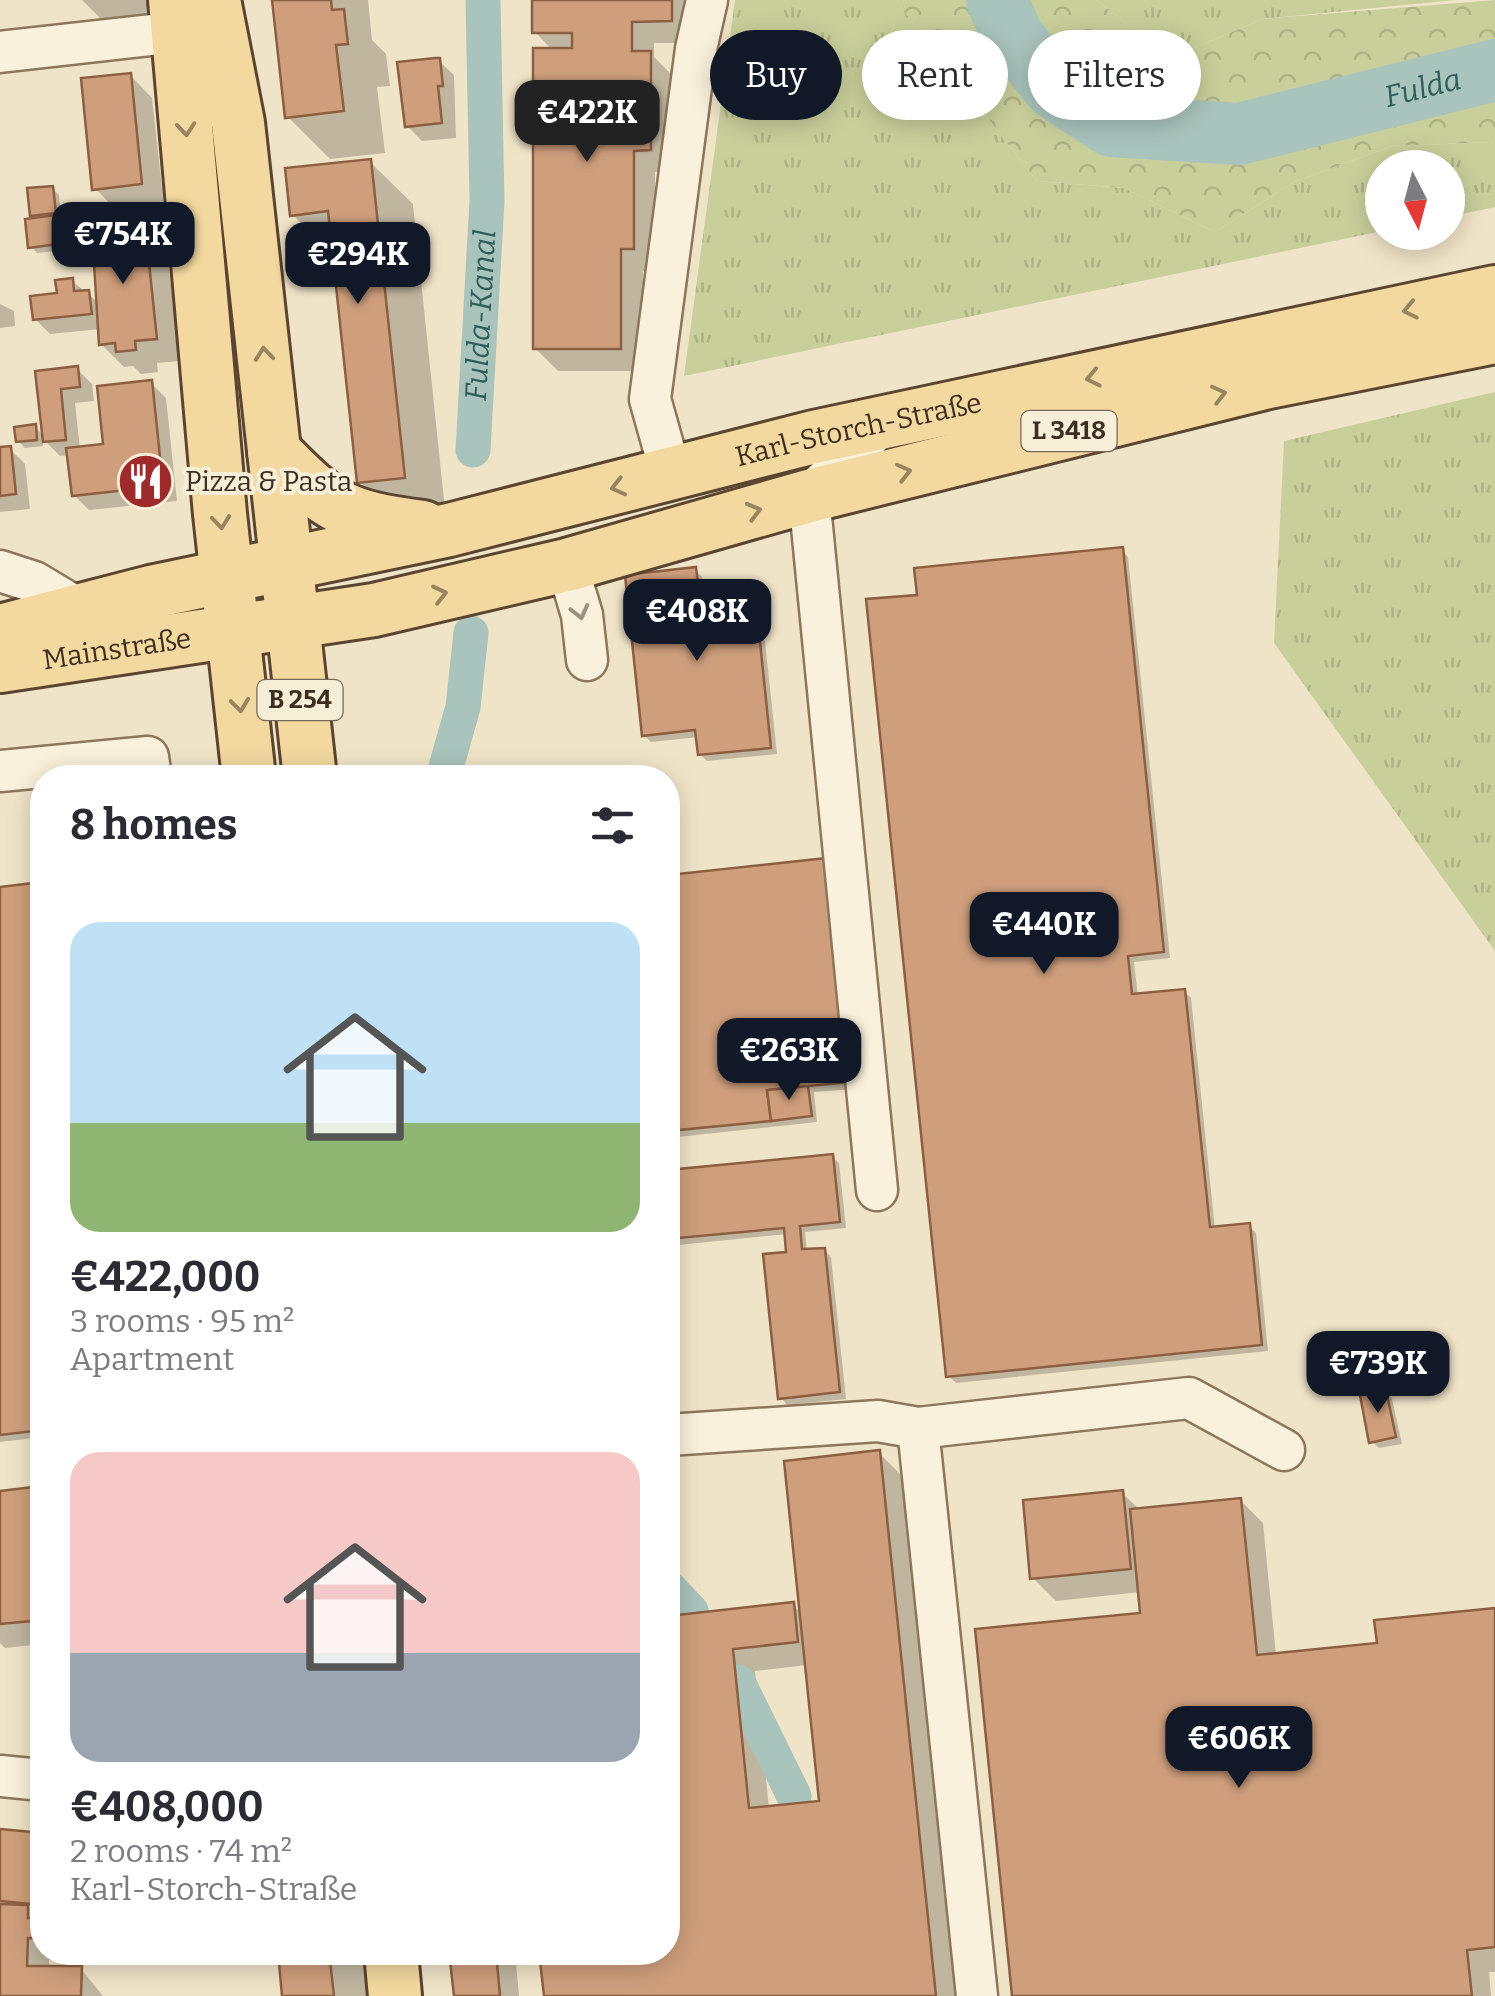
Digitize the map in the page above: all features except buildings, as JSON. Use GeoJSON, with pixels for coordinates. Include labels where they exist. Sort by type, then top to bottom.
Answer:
{"type":"FeatureCollection","features":[{"type":"Feature","properties":{"kind":"main road","name":"B 254"},"geometry":{"type":"LineString","coordinates":[[189,11],[238,124],[308,765]]}},
{"type":"Feature","properties":{"kind":"main road","name":"B 254"},"geometry":{"type":"LineString","coordinates":[[189,11],[227,577],[247,765]]}},
{"type":"Feature","properties":{"kind":"main road","name":"Karl-Storch-Straße"},"geometry":{"type":"LineString","coordinates":[[284,566],[449,530],[884,422],[1495,292]]}},
{"type":"Feature","properties":{"kind":"main road","name":"Karl-Storch-Straße"},"geometry":{"type":"LineString","coordinates":[[291,623],[374,610],[567,564],[809,496],[1264,384],[1495,337]]}},
{"type":"Feature","properties":{"kind":"main road"},"geometry":{"type":"LineString","coordinates":[[274,450],[335,508],[370,520],[449,530]]}},
{"type":"Feature","properties":{"kind":"main road","name":"Mainstraße"},"geometry":{"type":"LineString","coordinates":[[0,631],[284,566]]}},
{"type":"Feature","properties":{"kind":"main road","name":"Mainstraße"},"geometry":{"type":"LineString","coordinates":[[0,666],[291,623]]}},
{"type":"Feature","properties":{"kind":"main road"},"geometry":{"type":"LineString","coordinates":[[392,1965],[396,1996]]}},
{"type":"Feature","properties":{"kind":"street"},"geometry":{"type":"LineString","coordinates":[[671,474],[650,399],[696,49],[707,0]]}},
{"type":"Feature","properties":{"kind":"street"},"geometry":{"type":"LineString","coordinates":[[0,52],[189,11]]}},
{"type":"Feature","properties":{"kind":"street"},"geometry":{"type":"LineString","coordinates":[[877,1190],[809,496],[884,422]]}},
{"type":"Feature","properties":{"kind":"street"},"geometry":{"type":"LineString","coordinates":[[567,564],[582,615],[587,660]]}},
{"type":"Feature","properties":{"kind":"street","name":"Mainstraße"},"geometry":{"type":"LineString","coordinates":[[0,571],[34,582],[79,610]]}},
{"type":"Feature","properties":{"kind":"street"},"geometry":{"type":"LineString","coordinates":[[63,765],[148,757],[149,765]]}},
{"type":"Feature","properties":{"kind":"street"},"geometry":{"type":"LineString","coordinates":[[0,771],[30,768]]}},
{"type":"Feature","properties":{"kind":"street"},"geometry":{"type":"LineString","coordinates":[[680,1433],[878,1421],[918,1428],[1189,1398],[1284,1450]]}},
{"type":"Feature","properties":{"kind":"street"},"geometry":{"type":"LineString","coordinates":[[918,1428],[977,1996]]}},
{"type":"Feature","properties":{"kind":"street"},"geometry":{"type":"LineString","coordinates":[[0,1776],[30,1779]]}},
{"type":"Feature","properties":{"kind":"green space"},"geometry":{"type":"Polygon","coordinates":[[[735,0],[903,0],[906,14],[919,30],[862,30],[862,120],[989,120],[1037,181],[1124,188],[1215,232],[1294,182],[1365,156],[1365,235],[684,376],[719,120],[842,120],[842,30],[731,30],[735,0]]]}},
{"type":"Feature","properties":{"kind":"green space"},"geometry":{"type":"Polygon","coordinates":[[[903,0],[1096,0],[1135,30],[1028,30],[1028,120],[1201,120],[1201,45],[1262,19],[1495,0],[1495,142],[1365,150],[1365,156],[1294,182],[1215,232],[1124,188],[1037,181],[989,120],[1008,120],[1008,30],[919,30],[906,14],[903,0]]]}},
{"type":"Feature","properties":{"kind":"green space"},"geometry":{"type":"Polygon","coordinates":[[[1096,0],[1456,0],[1262,19],[1201,45],[1201,30],[1135,30],[1096,0]]]}},
{"type":"Feature","properties":{"kind":"green space"},"geometry":{"type":"Polygon","coordinates":[[[1495,142],[1495,207],[1465,213],[1465,150],[1381,150],[1392,146],[1495,142]]]}},
{"type":"Feature","properties":{"kind":"green space"},"geometry":{"type":"Polygon","coordinates":[[[1495,392],[1495,951],[1274,643],[1284,441],[1495,392]]]}},
{"type":"Feature","properties":{"kind":"waterway","name":"Fulda-Kanal"},"geometry":{"type":"LineString","coordinates":[[473,450],[487,201],[483,0]]}},
{"type":"Feature","properties":{"kind":"waterway","name":"Fulda"},"geometry":{"type":"LineString","coordinates":[[997,0],[1013,37],[1055,89],[1111,126],[1239,134],[1495,70]]}},
{"type":"Feature","properties":{"kind":"waterway","name":"Fulda-Kanal"},"geometry":{"type":"LineString","coordinates":[[447,765],[463,707],[471,633]]}},
{"type":"Feature","properties":{"kind":"waterway","name":"Fulda-Kanal"},"geometry":{"type":"LineString","coordinates":[[680,1600],[691,1611]]}},
{"type":"Feature","properties":{"kind":"waterway","name":"Fulda-Kanal"},"geometry":{"type":"LineString","coordinates":[[738,1682],[794,1796]]}},
{"type":"Feature","properties":{"kind":"place","name":"Pizza & Pasta"},"geometry":{"type":"Point","coordinates":[146,481]}}]}
